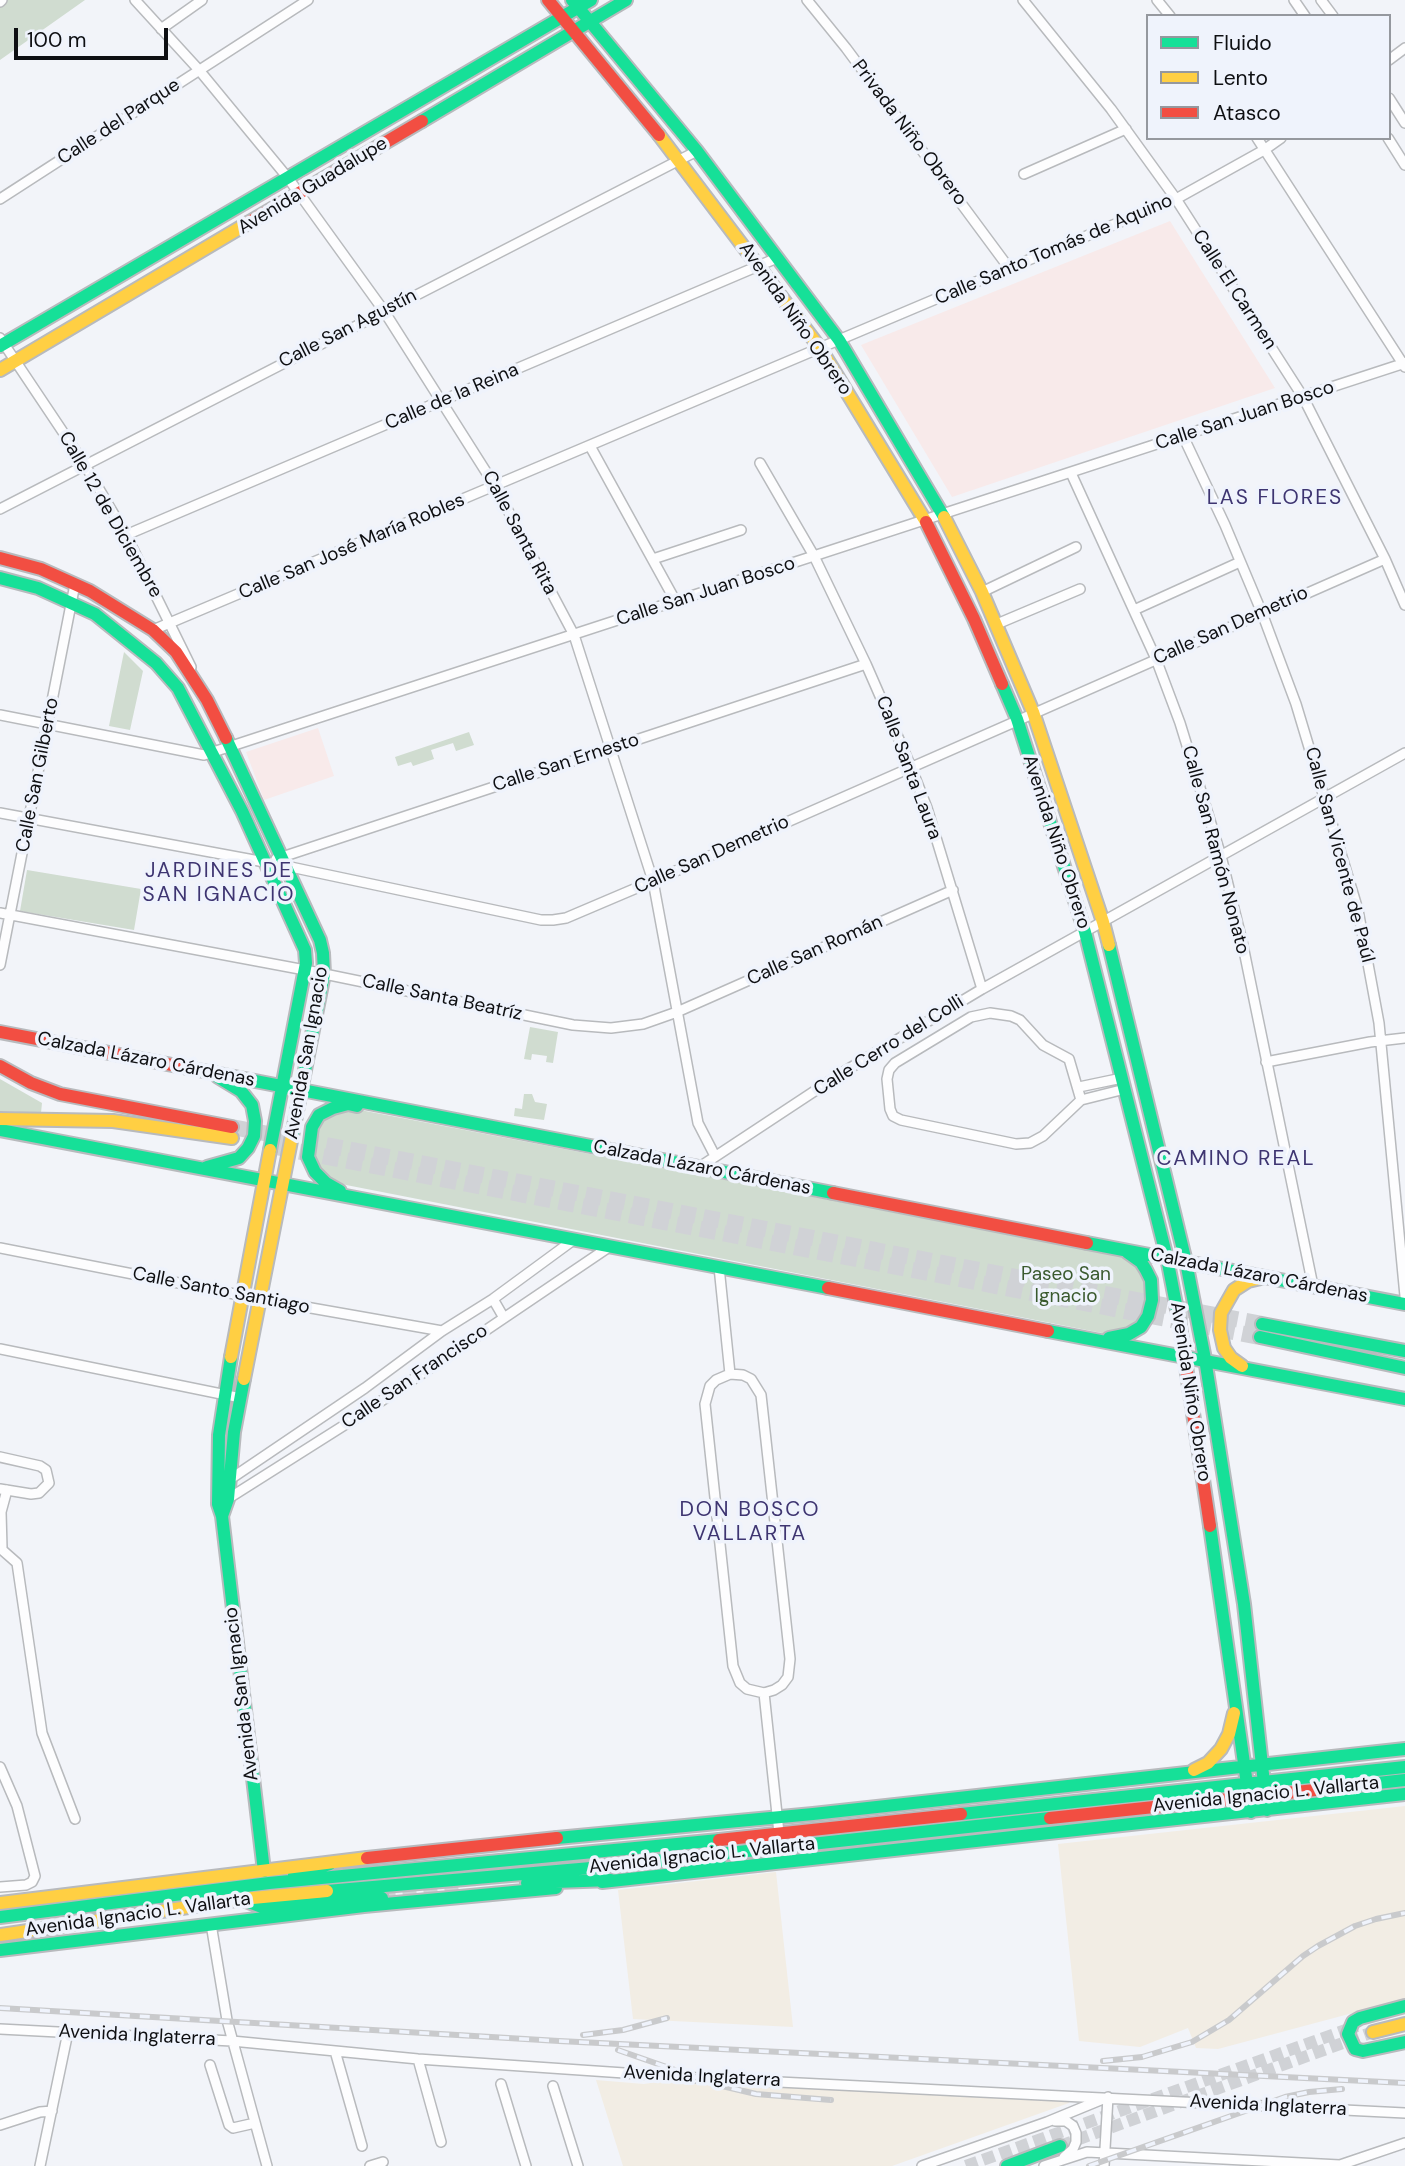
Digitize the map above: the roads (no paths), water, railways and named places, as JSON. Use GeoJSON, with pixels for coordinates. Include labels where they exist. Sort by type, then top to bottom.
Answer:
{"type":"FeatureCollection","features":[{"type":"Feature","properties":{"kind":"main road","name":"Avenida Niño Obrero"},"geometry":{"type":"LineString","coordinates":[[548,0],[680,160],[820,348],[925,520],[974,619],[1017,719],[1085,932],[1167,1258],[1186,1356],[1251,1812]]}},
{"type":"Feature","properties":{"kind":"main road","name":"Avenida Guadalupe"},"geometry":{"type":"LineString","coordinates":[[1,342],[563,17],[575,4],[592,0]]}},
{"type":"Feature","properties":{"kind":"main road","name":"Avenida Guadalupe"},"geometry":{"type":"LineString","coordinates":[[0,370],[626,0]]}},
{"type":"Feature","properties":{"kind":"main road","name":"Avenida Niño Obrero"},"geometry":{"type":"LineString","coordinates":[[575,4],[697,151],[839,340],[943,514],[997,624],[1033,712],[1103,922],[1186,1262],[1205,1359],[1244,1604],[1267,1810]]}},
{"type":"Feature","properties":{"kind":"main road","name":"Avenida San Ignacio"},"geometry":{"type":"LineString","coordinates":[[0,558],[41,569],[75,584],[153,630],[176,652],[207,700],[320,940],[324,974],[234,1432],[230,1480],[222,1506]]}},
{"type":"Feature","properties":{"kind":"main road","name":"Avenida San Ignacio"},"geometry":{"type":"LineString","coordinates":[[0,578],[38,588],[72,602],[115,628],[156,663],[178,688],[213,752],[305,950],[305,970],[224,1394],[219,1435],[217,1487],[222,1506],[267,1877]]}},
{"type":"Feature","properties":{"kind":"main road","name":"Calzada Lázaro Cárdenas"},"geometry":{"type":"LineString","coordinates":[[0,1032],[1405,1304]]}},
{"type":"Feature","properties":{"kind":"main road"},"geometry":{"type":"LineString","coordinates":[[0,1066],[31,1083],[60,1094],[232,1133],[113,1121],[0,1119]]}},
{"type":"Feature","properties":{"kind":"main road"},"geometry":{"type":"LineString","coordinates":[[200,1168],[239,1158],[254,1136],[252,1105],[241,1091],[211,1072]]}},
{"type":"Feature","properties":{"kind":"main road"},"geometry":{"type":"LineString","coordinates":[[350,1197],[326,1183],[315,1172],[308,1157],[312,1127],[319,1115],[348,1104],[412,1114],[419,1112]]}},
{"type":"Feature","properties":{"kind":"main road"},"geometry":{"type":"LineString","coordinates":[[0,1130],[1405,1399]]}},
{"type":"Feature","properties":{"kind":"main road"},"geometry":{"type":"LineString","coordinates":[[1102,1339],[1129,1334],[1141,1327],[1149,1316],[1152,1300],[1151,1280],[1141,1262],[1124,1250]]}},
{"type":"Feature","properties":{"kind":"main road"},"geometry":{"type":"LineString","coordinates":[[1243,1367],[1231,1358],[1224,1348],[1220,1331],[1221,1313],[1234,1290],[1248,1280],[1265,1277]]}},
{"type":"Feature","properties":{"kind":"main road"},"geometry":{"type":"LineString","coordinates":[[1262,1324],[1405,1351]]}},
{"type":"Feature","properties":{"kind":"main road"},"geometry":{"type":"LineString","coordinates":[[1260,1337],[1405,1368]]}},
{"type":"Feature","properties":{"kind":"main road"},"geometry":{"type":"LineString","coordinates":[[1190,1773],[1208,1763],[1221,1749],[1229,1734],[1236,1706]]}},
{"type":"Feature","properties":{"kind":"main road","name":"Avenida Ignacio L. Vallarta"},"geometry":{"type":"LineString","coordinates":[[0,1917],[267,1877],[330,1864],[542,1839],[777,1817],[1405,1749]]}},
{"type":"Feature","properties":{"kind":"main road","name":"Avenida Ignacio L. Vallarta"},"geometry":{"type":"LineString","coordinates":[[0,1903],[267,1877],[389,1873],[1405,1767]]}},
{"type":"Feature","properties":{"kind":"main road","name":"Avenida Ignacio L. Vallarta"},"geometry":{"type":"LineString","coordinates":[[0,1935],[242,1899],[591,1868],[1405,1780]]}},
{"type":"Feature","properties":{"kind":"main road","name":"Avenida Ignacio L. Vallarta"},"geometry":{"type":"LineString","coordinates":[[0,1950],[377,1905],[582,1886],[611,1880],[1405,1794]]}},
{"type":"Feature","properties":{"kind":"main road"},"geometry":{"type":"LineString","coordinates":[[692,1871],[735,1852]]}},
{"type":"Feature","properties":{"kind":"main road"},"geometry":{"type":"LineString","coordinates":[[463,1887],[611,1880]]}},
{"type":"Feature","properties":{"kind":"main road"},"geometry":{"type":"LineString","coordinates":[[242,1899],[264,1908],[382,1898]]}},
{"type":"Feature","properties":{"kind":"main road"},"geometry":{"type":"LineString","coordinates":[[1405,2006],[1360,2018],[1353,2022],[1349,2034],[1351,2043],[1356,2049],[1363,2051],[1405,2042]]}},
{"type":"Feature","properties":{"kind":"main road"},"geometry":{"type":"LineString","coordinates":[[1405,2012],[1372,2026],[1405,2024]]}},
{"type":"Feature","properties":{"kind":"main road"},"geometry":{"type":"LineString","coordinates":[[1007,2166],[1060,2147]]}},
{"type":"Feature","properties":{"kind":"street","name":"Calle Santa Rita"},"geometry":{"type":"LineString","coordinates":[[135,0],[199,70],[288,178],[384,311],[495,486],[574,635],[653,881],[698,1124],[716,1156]]}},
{"type":"Feature","properties":{"kind":"street"},"geometry":{"type":"LineString","coordinates":[[161,29],[202,0]]}},
{"type":"Feature","properties":{"kind":"street","name":"Calle del Parque"},"geometry":{"type":"LineString","coordinates":[[0,199],[308,0]]}},
{"type":"Feature","properties":{"kind":"street","name":"Privada Niño Obrero"},"geometry":{"type":"LineString","coordinates":[[807,0],[846,48],[1009,268]]}},
{"type":"Feature","properties":{"kind":"street","name":"Calle El Carmen"},"geometry":{"type":"LineString","coordinates":[[1023,0],[1126,129],[1176,199],[1303,397],[1385,559],[1405,605]]}},
{"type":"Feature","properties":{"kind":"street"},"geometry":{"type":"LineString","coordinates":[[1157,0],[1168,14]]}},
{"type":"Feature","properties":{"kind":"street"},"geometry":{"type":"LineString","coordinates":[[1391,101],[1405,123]]}},
{"type":"Feature","properties":{"kind":"street"},"geometry":{"type":"LineString","coordinates":[[1024,174],[1126,129]]}},
{"type":"Feature","properties":{"kind":"street"},"geometry":{"type":"LineString","coordinates":[[1257,140],[1404,365]]}},
{"type":"Feature","properties":{"kind":"street","name":"Calle Santo Tomás de Aquino"},"geometry":{"type":"LineString","coordinates":[[820,348],[1176,199],[1278,140]]}},
{"type":"Feature","properties":{"kind":"street"},"geometry":{"type":"LineString","coordinates":[[1389,140],[1405,165]]}},
{"type":"Feature","properties":{"kind":"street","name":"Calle San Agustín"},"geometry":{"type":"LineString","coordinates":[[0,509],[697,151]]}},
{"type":"Feature","properties":{"kind":"street","name":"Calle de la Reina"},"geometry":{"type":"LineString","coordinates":[[127,535],[777,258]]}},
{"type":"Feature","properties":{"kind":"street","name":"Calle 12 de Diciembre"},"geometry":{"type":"LineString","coordinates":[[1,342],[17,360],[127,535],[207,700]]}},
{"type":"Feature","properties":{"kind":"street","name":"Calle San José María Robles"},"geometry":{"type":"LineString","coordinates":[[153,630],[820,348]]}},
{"type":"Feature","properties":{"kind":"street","name":"Calle San Juan Bosco"},"geometry":{"type":"LineString","coordinates":[[0,715],[204,755],[1404,365]]}},
{"type":"Feature","properties":{"kind":"street","name":"Calle San Vicente de Paúl"},"geometry":{"type":"LineString","coordinates":[[1183,436],[1225,525],[1296,704],[1358,910],[1381,1040],[1405,1296]]}},
{"type":"Feature","properties":{"kind":"street"},"geometry":{"type":"LineString","coordinates":[[590,446],[677,602]]}},
{"type":"Feature","properties":{"kind":"street","name":"Calle Santa Laura"},"geometry":{"type":"LineString","coordinates":[[760,463],[814,556],[866,664],[911,767],[953,890],[982,989]]}},
{"type":"Feature","properties":{"kind":"street","name":"Calle San Ramón Nonato"},"geometry":{"type":"LineString","coordinates":[[1071,473],[1156,659],[1180,723],[1221,856],[1242,941],[1313,1286]]}},
{"type":"Feature","properties":{"kind":"street"},"geometry":{"type":"LineString","coordinates":[[653,559],[741,530]]}},
{"type":"Feature","properties":{"kind":"street"},"geometry":{"type":"LineString","coordinates":[[982,592],[1076,547]]}},
{"type":"Feature","properties":{"kind":"street","name":"Calle San Demetrio"},"geometry":{"type":"LineString","coordinates":[[0,813],[266,863],[284,862],[541,920],[566,918],[1385,559]]}},
{"type":"Feature","properties":{"kind":"street"},"geometry":{"type":"LineString","coordinates":[[1134,610],[1240,562]]}},
{"type":"Feature","properties":{"kind":"street","name":"Calle San Gilberto"},"geometry":{"type":"LineString","coordinates":[[0,965],[5,914],[29,819],[75,584]]}},
{"type":"Feature","properties":{"kind":"street"},"geometry":{"type":"LineString","coordinates":[[997,624],[1080,589]]}},
{"type":"Feature","properties":{"kind":"street","name":"Calle San Ernesto"},"geometry":{"type":"LineString","coordinates":[[284,862],[610,748],[866,664]]}},
{"type":"Feature","properties":{"kind":"street","name":"Calle Cerro del Colli"},"geometry":{"type":"LineString","coordinates":[[698,1167],[845,1071],[982,989],[1405,753]]}},
{"type":"Feature","properties":{"kind":"street","name":"Calle San Román"},"geometry":{"type":"LineString","coordinates":[[677,1012],[953,890]]}},
{"type":"Feature","properties":{"kind":"street","name":"Calle Santa Beatríz"},"geometry":{"type":"LineString","coordinates":[[5,914],[305,970],[573,1025],[597,1028],[627,1027],[677,1012]]}},
{"type":"Feature","properties":{"kind":"street"},"geometry":{"type":"LineString","coordinates":[[1081,1100],[1069,1059],[1043,1045],[1020,1020],[990,1013],[971,1017],[895,1063],[889,1070],[887,1079],[893,1116],[901,1120],[1016,1144],[1030,1143],[1043,1136],[1081,1100],[1124,1083]]}},
{"type":"Feature","properties":{"kind":"street"},"geometry":{"type":"LineString","coordinates":[[1266,1062],[1381,1040],[1405,1038]]}},
{"type":"Feature","properties":{"kind":"street"},"geometry":{"type":"LineString","coordinates":[[1079,1087],[1124,1083]]}},
{"type":"Feature","properties":{"kind":"street","name":"Calle San Francisco"},"geometry":{"type":"LineString","coordinates":[[217,1487],[365,1388],[572,1241]]}},
{"type":"Feature","properties":{"kind":"street","name":"Calle San Francisco"},"geometry":{"type":"LineString","coordinates":[[222,1506],[609,1247]]}},
{"type":"Feature","properties":{"kind":"street","name":"Calle Santo Santiago"},"geometry":{"type":"LineString","coordinates":[[0,1248],[243,1296],[442,1331]]}},
{"type":"Feature","properties":{"kind":"street"},"geometry":{"type":"LineString","coordinates":[[719,1267],[730,1374]]}},
{"type":"Feature","properties":{"kind":"street"},"geometry":{"type":"LineString","coordinates":[[493,1299],[504,1318]]}},
{"type":"Feature","properties":{"kind":"street"},"geometry":{"type":"LineString","coordinates":[[0,1349],[241,1398]]}},
{"type":"Feature","properties":{"kind":"street"},"geometry":{"type":"LineString","coordinates":[[730,1374],[751,1379],[761,1395],[790,1659],[788,1677],[782,1685],[764,1693],[747,1689],[740,1683],[733,1666],[708,1432],[706,1395],[716,1380],[730,1374]]}},
{"type":"Feature","properties":{"kind":"street"},"geometry":{"type":"LineString","coordinates":[[365,1388],[375,1391],[382,1400]]}},
{"type":"Feature","properties":{"kind":"street"},"geometry":{"type":"LineString","coordinates":[[0,1457],[40,1466],[48,1475],[50,1483],[39,1493],[4,1490],[1,1548],[17,1563],[42,1733],[75,1819]]}},
{"type":"Feature","properties":{"kind":"street"},"geometry":{"type":"LineString","coordinates":[[764,1693],[779,1833]]}},
{"type":"Feature","properties":{"kind":"street"},"geometry":{"type":"LineString","coordinates":[[0,1767],[17,1806],[34,1877],[32,1882],[26,1885],[0,1887]]}},
{"type":"Feature","properties":{"kind":"street"},"geometry":{"type":"LineString","coordinates":[[211,1924],[232,2041],[267,2166]]}},
{"type":"Feature","properties":{"kind":"street","name":"Avenida Inglaterra"},"geometry":{"type":"LineString","coordinates":[[0,2029],[232,2041],[418,2059],[698,2078],[1405,2113]]}},
{"type":"Feature","properties":{"kind":"street"},"geometry":{"type":"LineString","coordinates":[[40,2166],[68,2032]]}},
{"type":"Feature","properties":{"kind":"street"},"geometry":{"type":"LineString","coordinates":[[335,2051],[362,2146]]}},
{"type":"Feature","properties":{"kind":"street"},"geometry":{"type":"LineString","coordinates":[[418,2059],[441,2142]]}},
{"type":"Feature","properties":{"kind":"street"},"geometry":{"type":"LineString","coordinates":[[211,2065],[229,2125],[233,2128],[255,2123]]}},
{"type":"Feature","properties":{"kind":"street"},"geometry":{"type":"LineString","coordinates":[[502,2084],[526,2166]]}},
{"type":"Feature","properties":{"kind":"street"},"geometry":{"type":"LineString","coordinates":[[553,2086],[578,2166]]}},
{"type":"Feature","properties":{"kind":"street"},"geometry":{"type":"LineString","coordinates":[[922,2166],[1047,2122],[1108,2097],[1104,2166]]}},
{"type":"Feature","properties":{"kind":"street"},"geometry":{"type":"LineString","coordinates":[[0,2125],[52,2111]]}},
{"type":"Feature","properties":{"kind":"street"},"geometry":{"type":"LineString","coordinates":[[1047,2122],[1066,2122],[1073,2126],[1076,2133],[1073,2149],[1060,2160]]}},
{"type":"Feature","properties":{"kind":"street"},"geometry":{"type":"LineString","coordinates":[[1044,2166],[1087,2152],[1251,2163],[1340,2165],[1405,2143]]}},
{"type":"Feature","properties":{"kind":"street"},"geometry":{"type":"LineString","coordinates":[[370,2166],[383,2162]]}},
{"type":"Feature","properties":{"kind":"tunnel"},"geometry":{"type":"LineString","coordinates":[[232,1127],[1262,1324]]}},
{"type":"Feature","properties":{"kind":"tunnel"},"geometry":{"type":"LineString","coordinates":[[276,1147],[1260,1337]]}},
{"type":"Feature","properties":{"kind":"tunnel"},"geometry":{"type":"LineString","coordinates":[[382,1898],[463,1887]]}},
{"type":"Feature","properties":{"kind":"tunnel"},"geometry":{"type":"LineString","coordinates":[[966,2166],[1357,2026]]}},
{"type":"Feature","properties":{"kind":"tunnel"},"geometry":{"type":"LineString","coordinates":[[1060,2146],[1373,2032]]}},
{"type":"Feature","properties":{"kind":"railway"},"geometry":{"type":"LineString","coordinates":[[1103,2061],[1142,2057],[1192,2042],[1229,2020],[1318,1946],[1355,1926],[1405,1913]]}},
{"type":"Feature","properties":{"kind":"railway"},"geometry":{"type":"LineString","coordinates":[[0,2008],[559,2041],[1405,2083]]}},
{"type":"Feature","properties":{"kind":"railway"},"geometry":{"type":"LineString","coordinates":[[583,2035],[623,2030],[667,2018]]}},
{"type":"Feature","properties":{"kind":"railway"},"geometry":{"type":"LineString","coordinates":[[618,2050],[718,2085],[756,2094],[831,2100]]}},
{"type":"Feature","properties":{"kind":"railway"},"geometry":{"type":"LineString","coordinates":[[1089,2166],[1285,2097],[1342,2089]]}},
{"type":"Feature","properties":{"kind":"district","name":"LAS FLORES"},"geometry":{"type":"Point","coordinates":[1275,498]}},
{"type":"Feature","properties":{"kind":"district","name":"JARDINES DE SAN IGNACIO"},"geometry":{"type":"Point","coordinates":[219,883]}},
{"type":"Feature","properties":{"kind":"district","name":"CAMINO REAL"},"geometry":{"type":"Point","coordinates":[1236,1159]}},
{"type":"Feature","properties":{"kind":"district","name":"DON BOSCO VALLARTA"},"geometry":{"type":"Point","coordinates":[750,1522]}},
{"type":"Feature","properties":{"kind":"park label","name":"Paseo San Ignacio"},"geometry":{"type":"Point","coordinates":[1066,1286]}}]}
